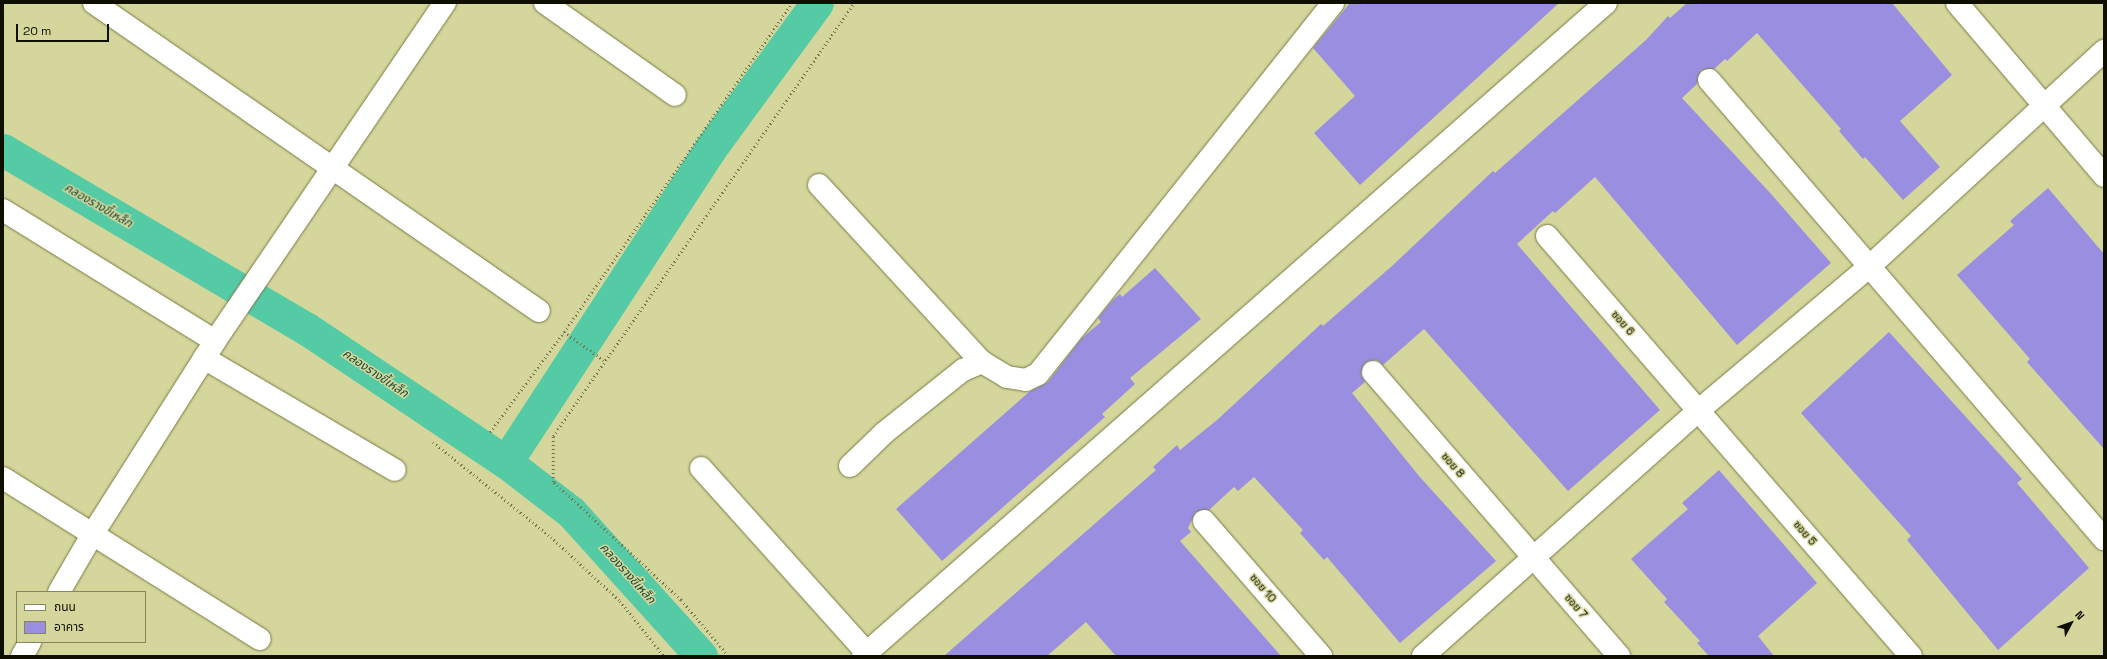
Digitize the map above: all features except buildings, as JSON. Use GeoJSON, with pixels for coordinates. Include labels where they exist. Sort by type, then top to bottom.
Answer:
{"type":"FeatureCollection","features":[{"type":"Feature","properties":{"kind":"street"},"geometry":{"type":"LineString","coordinates":[[94,3],[539,311]]}},
{"type":"Feature","properties":{"kind":"street"},"geometry":{"type":"LineString","coordinates":[[60,591],[92,535],[213,345],[445,3]]}},
{"type":"Feature","properties":{"kind":"street"},"geometry":{"type":"LineString","coordinates":[[545,3],[675,95]]}},
{"type":"Feature","properties":{"kind":"street"},"geometry":{"type":"LineString","coordinates":[[819,185],[982,362],[1007,377],[1026,380],[1038,374],[1333,3]]}},
{"type":"Feature","properties":{"kind":"street"},"geometry":{"type":"LineString","coordinates":[[701,468],[865,654],[1606,3]]}},
{"type":"Feature","properties":{"kind":"street"},"geometry":{"type":"LineString","coordinates":[[1957,3],[2104,176]]}},
{"type":"Feature","properties":{"kind":"street"},"geometry":{"type":"LineString","coordinates":[[1423,656],[1699,410],[1870,266],[2104,51]]}},
{"type":"Feature","properties":{"kind":"street"},"geometry":{"type":"LineString","coordinates":[[1708,80],[2104,539]]}},
{"type":"Feature","properties":{"kind":"street"},"geometry":{"type":"LineString","coordinates":[[3,210],[213,345],[395,470]]}},
{"type":"Feature","properties":{"kind":"street","name":"ซอย 6"},"geometry":{"type":"LineString","coordinates":[[1547,236],[1699,410]]}},
{"type":"Feature","properties":{"kind":"street"},"geometry":{"type":"LineString","coordinates":[[850,466],[884,433],[963,370],[982,362]]}},
{"type":"Feature","properties":{"kind":"street","name":"ซอย 8"},"geometry":{"type":"LineString","coordinates":[[1372,372],[1533,557]]}},
{"type":"Feature","properties":{"kind":"street","name":"ซอย 5"},"geometry":{"type":"LineString","coordinates":[[1699,410],[1911,656]]}},
{"type":"Feature","properties":{"kind":"street"},"geometry":{"type":"LineString","coordinates":[[3,478],[260,639]]}},
{"type":"Feature","properties":{"kind":"street","name":"ซอย 10"},"geometry":{"type":"LineString","coordinates":[[1204,521],[1322,656]]}},
{"type":"Feature","properties":{"kind":"street","name":"ซอย 7"},"geometry":{"type":"LineString","coordinates":[[1533,557],[1619,656]]}},
{"type":"Feature","properties":{"kind":"street"},"geometry":{"type":"LineString","coordinates":[[22,656],[29,643]]}},
{"type":"Feature","properties":{"kind":"path"},"geometry":{"type":"LineString","coordinates":[[490,432],[564,332],[792,3]]}},
{"type":"Feature","properties":{"kind":"path"},"geometry":{"type":"LineString","coordinates":[[728,656],[681,600],[553,482],[553,436],[854,3]]}},
{"type":"Feature","properties":{"kind":"path"},"geometry":{"type":"LineString","coordinates":[[564,332],[605,361]]}},
{"type":"Feature","properties":{"kind":"path"},"geometry":{"type":"LineString","coordinates":[[433,442],[551,537],[609,590],[664,656]]}},
{"type":"Feature","properties":{"kind":"waterway"},"geometry":{"type":"LineString","coordinates":[[506,462],[710,149],[817,3]]}},
{"type":"Feature","properties":{"kind":"waterway","name":"คลองรางขี้เหล็ก"},"geometry":{"type":"LineString","coordinates":[[3,150],[307,329],[506,462],[571,512],[701,656]]}}]}
